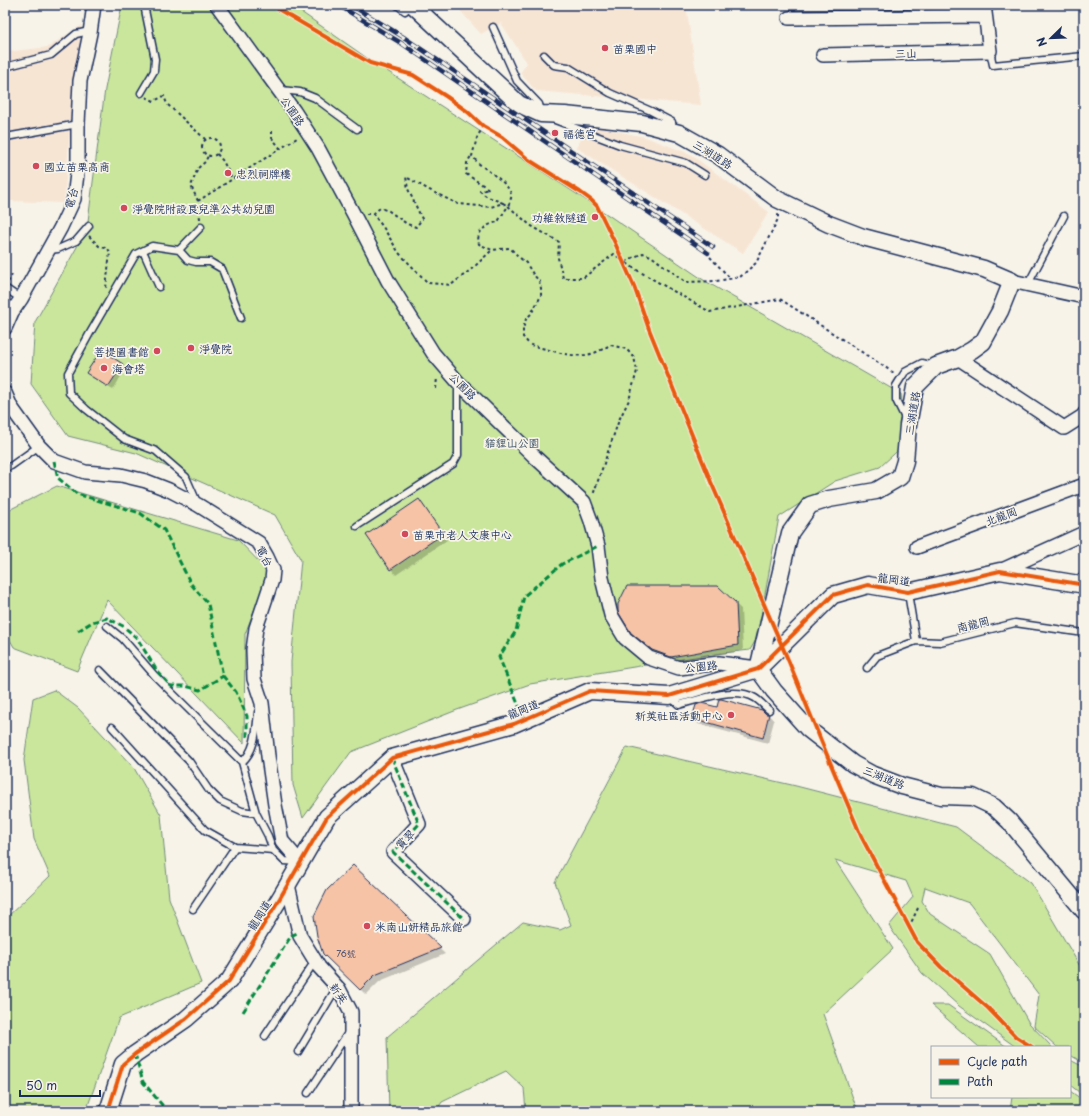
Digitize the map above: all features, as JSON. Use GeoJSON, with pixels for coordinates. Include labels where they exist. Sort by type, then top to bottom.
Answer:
{"type":"FeatureCollection","features":[{"type":"Feature","properties":{"kind":"street","name":"電台"},"geometry":{"type":"LineString","coordinates":[[5,328],[12,312],[21,299],[61,227],[74,199],[78,165],[80,81],[90,34],[94,5]]}},
{"type":"Feature","properties":{"kind":"street","name":"公園路"},"geometry":{"type":"LineString","coordinates":[[217,5],[294,110],[318,148],[388,281],[434,353],[458,382],[536,458],[584,502],[598,546],[602,578],[611,614],[625,638],[649,658],[679,668],[719,663],[758,669]]}},
{"type":"Feature","properties":{"kind":"street","name":"三湖道路"},"geometry":{"type":"LineString","coordinates":[[412,5],[519,104],[541,114],[642,123],[672,131],[718,156],[777,199],[829,224],[863,237],[984,269],[1012,281],[1000,311],[983,342],[958,358],[936,366],[915,387],[908,425],[905,461],[900,477],[876,492],[829,499],[810,505],[790,533],[758,669],[774,691],[808,729],[853,764],[873,775],[902,786],[941,796],[972,797],[994,807],[1009,821],[1084,911]]}},
{"type":"Feature","properties":{"kind":"street"},"geometry":{"type":"LineString","coordinates":[[789,18],[984,9],[990,51]]}},
{"type":"Feature","properties":{"kind":"street","name":"三山"},"geometry":{"type":"LineString","coordinates":[[822,55],[990,51]]}},
{"type":"Feature","properties":{"kind":"street"},"geometry":{"type":"LineString","coordinates":[[1012,281],[1084,297]]}},
{"type":"Feature","properties":{"kind":"street"},"geometry":{"type":"LineString","coordinates":[[958,358],[1064,428],[1084,414]]}},
{"type":"Feature","properties":{"kind":"street","name":"電台"},"geometry":{"type":"LineString","coordinates":[[5,393],[8,408],[39,446],[54,461],[85,472],[121,475],[146,481],[169,490],[198,505],[259,543],[273,570],[272,580],[256,628],[253,650],[254,679],[262,703],[275,805],[282,841],[301,863]]}},
{"type":"Feature","properties":{"kind":"street","name":"北龍岡"},"geometry":{"type":"LineString","coordinates":[[918,547],[1084,485]]}},
{"type":"Feature","properties":{"kind":"street"},"geometry":{"type":"LineString","coordinates":[[1000,571],[1084,533]]}},
{"type":"Feature","properties":{"kind":"street","name":"龍岡道"},"geometry":{"type":"LineString","coordinates":[[108,1111],[123,1064],[186,1019],[229,981],[288,885],[327,817],[392,758],[514,724],[590,691],[669,696],[758,669],[833,595],[868,584],[908,592],[1000,571],[1079,584],[1084,582]]}},
{"type":"Feature","properties":{"kind":"street","name":"賞翠"},"geometry":{"type":"LineString","coordinates":[[392,758],[419,824],[393,852],[464,919]]}},
{"type":"Feature","properties":{"kind":"street","name":"新英"},"geometry":{"type":"LineString","coordinates":[[288,885],[300,936],[319,967],[337,987],[351,1012],[351,1111]]}},
{"type":"Feature","properties":{"kind":"lane"},"geometry":{"type":"LineString","coordinates":[[141,93],[154,71],[155,59],[144,5]]}},
{"type":"Feature","properties":{"kind":"lane"},"geometry":{"type":"LineString","coordinates":[[397,5],[405,11],[412,5]]}},
{"type":"Feature","properties":{"kind":"lane"},"geometry":{"type":"LineString","coordinates":[[984,9],[1002,5]]}},
{"type":"Feature","properties":{"kind":"lane"},"geometry":{"type":"LineString","coordinates":[[492,27],[517,81],[539,104],[541,114],[620,145],[686,163],[705,175]]}},
{"type":"Feature","properties":{"kind":"lane"},"geometry":{"type":"LineString","coordinates":[[5,67],[51,55],[76,34],[85,32],[90,34]]}},
{"type":"Feature","properties":{"kind":"lane"},"geometry":{"type":"LineString","coordinates":[[990,51],[993,65],[1084,56]]}},
{"type":"Feature","properties":{"kind":"lane"},"geometry":{"type":"LineString","coordinates":[[544,55],[554,65],[568,67],[610,93],[672,122],[672,131]]}},
{"type":"Feature","properties":{"kind":"lane"},"geometry":{"type":"LineString","coordinates":[[279,90],[300,92],[315,98],[357,130]]}},
{"type":"Feature","properties":{"kind":"lane"},"geometry":{"type":"LineString","coordinates":[[5,132],[6,137],[78,124]]}},
{"type":"Feature","properties":{"kind":"lane"},"geometry":{"type":"LineString","coordinates":[[1028,284],[1064,216]]}},
{"type":"Feature","properties":{"kind":"lane"},"geometry":{"type":"LineString","coordinates":[[48,250],[58,249],[76,241],[90,226]]}},
{"type":"Feature","properties":{"kind":"lane"},"geometry":{"type":"LineString","coordinates":[[179,250],[201,227]]}},
{"type":"Feature","properties":{"kind":"lane"},"geometry":{"type":"LineString","coordinates":[[198,505],[186,477],[162,456],[156,451],[124,438],[86,409],[69,393],[68,373],[136,254],[152,246],[179,250],[188,260],[196,262],[210,262],[222,270],[241,318]]}},
{"type":"Feature","properties":{"kind":"lane"},"geometry":{"type":"LineString","coordinates":[[143,251],[159,287]]}},
{"type":"Feature","properties":{"kind":"lane"},"geometry":{"type":"LineString","coordinates":[[5,288],[21,299]]}},
{"type":"Feature","properties":{"kind":"lane"},"geometry":{"type":"LineString","coordinates":[[908,425],[896,400],[896,386],[905,372],[922,363],[936,366]]}},
{"type":"Feature","properties":{"kind":"lane"},"geometry":{"type":"LineString","coordinates":[[357,526],[452,464],[458,455],[458,382]]}},
{"type":"Feature","properties":{"kind":"lane"},"geometry":{"type":"LineString","coordinates":[[5,468],[11,466],[39,446]]}},
{"type":"Feature","properties":{"kind":"lane"},"geometry":{"type":"LineString","coordinates":[[867,668],[877,656],[916,641],[908,592]]}},
{"type":"Feature","properties":{"kind":"lane","name":"南龍岡"},"geometry":{"type":"LineString","coordinates":[[916,641],[940,642],[1015,623],[1084,633]]}},
{"type":"Feature","properties":{"kind":"lane"},"geometry":{"type":"LineString","coordinates":[[107,626],[123,639],[155,676],[242,762],[256,813],[268,836],[273,850],[284,861],[301,863]]}},
{"type":"Feature","properties":{"kind":"lane"},"geometry":{"type":"LineString","coordinates":[[100,670],[189,761],[208,790],[220,802],[242,811],[256,813]]}},
{"type":"Feature","properties":{"kind":"lane"},"geometry":{"type":"LineString","coordinates":[[669,696],[679,705],[713,696],[739,693],[755,698],[769,710]]}},
{"type":"Feature","properties":{"kind":"lane"},"geometry":{"type":"LineString","coordinates":[[242,762],[247,758],[254,742],[258,708],[262,703]]}},
{"type":"Feature","properties":{"kind":"lane"},"geometry":{"type":"LineString","coordinates":[[112,727],[205,830],[235,847],[273,850]]}},
{"type":"Feature","properties":{"kind":"lane"},"geometry":{"type":"LineString","coordinates":[[193,910],[235,847]]}},
{"type":"Feature","properties":{"kind":"lane"},"geometry":{"type":"LineString","coordinates":[[265,1036],[315,960]]}},
{"type":"Feature","properties":{"kind":"lane"},"geometry":{"type":"LineString","coordinates":[[298,1052],[337,987]]}},
{"type":"Feature","properties":{"kind":"lane"},"geometry":{"type":"LineString","coordinates":[[308,1093],[351,1028]]}},
{"type":"Feature","properties":{"kind":"path"},"geometry":{"type":"LineString","coordinates":[[141,93],[154,101],[164,96],[167,104],[205,140]]}},
{"type":"Feature","properties":{"kind":"path"},"geometry":{"type":"LineString","coordinates":[[478,122],[490,130]]}},
{"type":"Feature","properties":{"kind":"path"},"geometry":{"type":"LineString","coordinates":[[483,126],[477,138],[472,156],[467,163],[466,174],[489,189],[480,191],[486,196],[508,206],[530,225],[559,242],[558,258],[563,278],[582,278],[614,254],[644,274],[710,312],[780,299],[901,378]]}},
{"type":"Feature","properties":{"kind":"path"},"geometry":{"type":"LineString","coordinates":[[272,131],[272,138],[280,148]]}},
{"type":"Feature","properties":{"kind":"path"},"geometry":{"type":"LineString","coordinates":[[198,201],[301,135]]}},
{"type":"Feature","properties":{"kind":"path"},"geometry":{"type":"LineString","coordinates":[[211,137],[219,141],[220,149],[217,154],[214,156],[208,156],[203,151],[202,145],[205,140],[211,137]]}},
{"type":"Feature","properties":{"kind":"path"},"geometry":{"type":"LineString","coordinates":[[217,154],[223,161],[232,179]]}},
{"type":"Feature","properties":{"kind":"path"},"geometry":{"type":"LineString","coordinates":[[201,227],[198,201],[192,186],[198,168],[205,162],[208,156]]}},
{"type":"Feature","properties":{"kind":"path"},"geometry":{"type":"LineString","coordinates":[[472,156],[478,163],[501,181],[510,191],[511,197],[508,206],[498,222],[488,226],[479,234],[479,244],[492,250],[511,249],[526,263],[533,274],[540,281],[541,296],[531,314],[526,319],[523,329],[524,337],[528,344],[553,352],[573,355],[594,353],[612,345],[626,349],[634,357],[637,371],[634,386],[619,420],[591,500]]}},
{"type":"Feature","properties":{"kind":"path"},"geometry":{"type":"LineString","coordinates":[[353,213],[373,214],[380,208],[389,211],[407,224],[416,227],[422,219],[408,189],[406,177],[458,204],[491,207],[503,203]]}},
{"type":"Feature","properties":{"kind":"path"},"geometry":{"type":"LineString","coordinates":[[626,262],[643,253],[651,256],[686,282],[716,281],[740,277],[756,263],[778,219],[777,199]]}},
{"type":"Feature","properties":{"kind":"path"},"geometry":{"type":"LineString","coordinates":[[373,214],[399,253],[428,283],[451,285],[473,268],[492,250]]}},
{"type":"Feature","properties":{"kind":"path"},"geometry":{"type":"LineString","coordinates":[[82,234],[90,237],[99,246],[108,249],[110,252],[105,294],[111,298]]}},
{"type":"Feature","properties":{"kind":"path"},"geometry":{"type":"LineString","coordinates":[[618,249],[626,268]]}},
{"type":"Feature","properties":{"kind":"path"},"geometry":{"type":"LineString","coordinates":[[710,257],[730,278]]}},
{"type":"Feature","properties":{"kind":"path"},"geometry":{"type":"LineString","coordinates":[[436,390],[438,376]]}},
{"type":"Feature","properties":{"kind":"path"},"geometry":{"type":"LineString","coordinates":[[909,927],[919,906]]}},
{"type":"Feature","properties":{"kind":"path"},"geometry":{"type":"LineString","coordinates":[[906,920],[912,932]]}},
{"type":"Feature","properties":{"kind":"shaded area","name":"苗栗國中"},"geometry":{"type":"Polygon","coordinates":[[[455,5],[686,5],[701,105],[536,91],[520,73],[527,63],[501,23],[481,34],[455,5]]]}},
{"type":"Feature","properties":{"kind":"shaded area","name":"國立苗栗高商"},"geometry":{"type":"Polygon","coordinates":[[[82,25],[70,122],[64,203],[10,201],[7,266],[5,265],[5,52],[48,47],[82,25]]]}},
{"type":"Feature","properties":{"kind":"shaded area"},"geometry":{"type":"Polygon","coordinates":[[[574,122],[645,137],[690,154],[769,212],[743,253],[577,148],[581,139],[570,134],[569,126],[574,122]]]}},
{"type":"Feature","properties":{"kind":"green space","name":"貓貍山公園"},"geometry":{"type":"Polygon","coordinates":[[[122,5],[291,5],[367,58],[592,204],[705,281],[901,394],[906,443],[880,467],[835,481],[779,517],[757,638],[750,650],[707,655],[530,684],[457,710],[351,752],[303,818],[293,785],[291,662],[301,560],[275,515],[136,453],[68,436],[31,384],[35,322],[87,229],[105,89],[122,5]]]}},
{"type":"Feature","properties":{"kind":"green space"},"geometry":{"type":"Polygon","coordinates":[[[57,486],[238,540],[269,572],[245,634],[244,743],[107,600],[77,671],[14,647],[5,631],[5,512],[57,486]]]}},
{"type":"Feature","properties":{"kind":"green space"},"geometry":{"type":"Polygon","coordinates":[[[54,690],[78,708],[134,768],[161,815],[169,898],[201,983],[119,1018],[86,1111],[5,1111],[5,919],[50,876],[34,839],[24,760],[33,698],[54,690]]]}},
{"type":"Feature","properties":{"kind":"green space"},"geometry":{"type":"Polygon","coordinates":[[[627,747],[796,786],[956,827],[1031,883],[1084,973],[1084,1063],[1071,1056],[1071,1046],[1056,1046],[1034,1026],[1039,995],[969,903],[925,887],[922,901],[930,914],[990,954],[1029,1023],[1051,1046],[1015,1046],[959,1006],[922,973],[889,926],[913,897],[906,881],[835,860],[893,949],[823,1014],[855,1104],[860,1111],[526,1111],[524,1088],[506,1071],[442,1102],[436,1111],[389,1111],[387,1037],[523,922],[560,930],[571,925],[555,882],[627,747]]]}},
{"type":"Feature","properties":{"kind":"green space"},"geometry":{"type":"Polygon","coordinates":[[[931,1005],[948,1005],[1006,1046],[978,1046],[931,1005]]]}},
{"type":"Feature","properties":{"kind":"green space"},"geometry":{"type":"Polygon","coordinates":[[[1071,1060],[1084,1067],[1084,1096],[1071,1086],[1071,1060]]]}},
{"type":"Feature","properties":{"kind":"green space"},"geometry":{"type":"Polygon","coordinates":[[[1071,1092],[1084,1101],[1084,1111],[1010,1111],[1012,1098],[1071,1098],[1071,1092]]]}},
{"type":"Feature","properties":{"kind":"building","name":"海會塔"},"geometry":{"type":"Polygon","coordinates":[[[101,350],[123,364],[108,387],[86,373],[101,350]]]}},
{"type":"Feature","properties":{"kind":"building","name":"苗栗市老人文康中心"},"geometry":{"type":"Polygon","coordinates":[[[419,499],[443,534],[390,570],[366,535],[419,499]]]}},
{"type":"Feature","properties":{"kind":"building"},"geometry":{"type":"Polygon","coordinates":[[[627,586],[718,586],[736,603],[738,645],[671,657],[652,650],[631,633],[618,612],[618,604],[627,586]]]}},
{"type":"Feature","properties":{"kind":"building","name":"新英社區活動中心"},"geometry":{"type":"Polygon","coordinates":[[[719,699],[762,710],[766,714],[769,714],[763,738],[692,718],[696,705],[701,703],[717,707],[719,699]]]}},
{"type":"Feature","properties":{"kind":"building","name":"米南山妍精品旅館"},"geometry":{"type":"Polygon","coordinates":[[[353,865],[441,948],[375,975],[360,990],[323,954],[317,936],[314,916],[327,890],[353,865]]]}},
{"type":"Feature","properties":{"kind":"railway"},"geometry":{"type":"LineString","coordinates":[[338,5],[401,43],[708,253]]}},
{"type":"Feature","properties":{"kind":"railway"},"geometry":{"type":"LineString","coordinates":[[351,5],[405,38],[713,247]]}},
{"type":"Feature","properties":{"kind":"marked path"},"geometry":{"type":"LineString","coordinates":[[54,461],[58,478],[77,494],[140,513],[164,530],[191,584],[208,604],[223,676],[236,692],[247,716],[247,737]]}},
{"type":"Feature","properties":{"kind":"marked path"},"geometry":{"type":"LineString","coordinates":[[524,719],[499,657],[516,631],[524,596],[562,564],[598,546]]}},
{"type":"Feature","properties":{"kind":"marked path"},"geometry":{"type":"LineString","coordinates":[[78,631],[92,622],[107,618],[123,626],[137,638],[157,671],[171,686],[185,686],[200,690],[223,676]]}},
{"type":"Feature","properties":{"kind":"marked path"},"geometry":{"type":"LineString","coordinates":[[392,758],[419,824],[393,852],[464,919]]}},
{"type":"Feature","properties":{"kind":"marked path"},"geometry":{"type":"LineString","coordinates":[[243,1012],[291,936],[299,932]]}},
{"type":"Feature","properties":{"kind":"marked path"},"geometry":{"type":"LineString","coordinates":[[135,1054],[143,1082],[167,1111]]}},
{"type":"Feature","properties":{"kind":"marked path"},"geometry":{"type":"LineString","coordinates":[[513,1111],[516,1108]]}},
{"type":"Feature","properties":{"kind":"cycle path"},"geometry":{"type":"LineString","coordinates":[[276,5],[278,9],[370,63],[413,75],[468,112],[483,126],[502,137],[529,160],[580,192],[597,206],[634,286],[649,329],[711,482],[789,662],[861,836],[917,942],[941,967],[988,1008],[1016,1037],[1030,1046]]}},
{"type":"Feature","properties":{"kind":"cycle path"},"geometry":{"type":"LineString","coordinates":[[108,1111],[123,1064],[186,1019],[229,981],[280,898],[327,817],[392,758],[514,724],[590,691],[669,696],[758,669],[833,595],[868,585],[908,592],[1000,571],[1079,584],[1084,581]]}},
{"type":"Feature","properties":{"kind":"place","name":"苗栗國中"},"geometry":{"type":"Point","coordinates":[605,48]}},
{"type":"Feature","properties":{"kind":"place","name":"福德宮"},"geometry":{"type":"Point","coordinates":[555,133]}},
{"type":"Feature","properties":{"kind":"place","name":"國立苗栗高商"},"geometry":{"type":"Point","coordinates":[36,166]}},
{"type":"Feature","properties":{"kind":"place","name":"忠烈祠牌樓"},"geometry":{"type":"Point","coordinates":[228,173]}},
{"type":"Feature","properties":{"kind":"place","name":"淨覺院附設良兒準公共幼兒園"},"geometry":{"type":"Point","coordinates":[124,208]}},
{"type":"Feature","properties":{"kind":"place","name":"功維敘隧道"},"geometry":{"type":"Point","coordinates":[595,217]}},
{"type":"Feature","properties":{"kind":"place","name":"淨覺院"},"geometry":{"type":"Point","coordinates":[191,348]}},
{"type":"Feature","properties":{"kind":"place","name":"菩提圖書館"},"geometry":{"type":"Point","coordinates":[157,351]}},
{"type":"Feature","properties":{"kind":"place","name":"海會塔"},"geometry":{"type":"Point","coordinates":[104,368]}},
{"type":"Feature","properties":{"kind":"place","name":"苗栗市老人文康中心"},"geometry":{"type":"Point","coordinates":[405,534]}},
{"type":"Feature","properties":{"kind":"place","name":"新英社區活動中心"},"geometry":{"type":"Point","coordinates":[731,715]}},
{"type":"Feature","properties":{"kind":"place","name":"米南山妍精品旅館"},"geometry":{"type":"Point","coordinates":[367,926]}}]}
